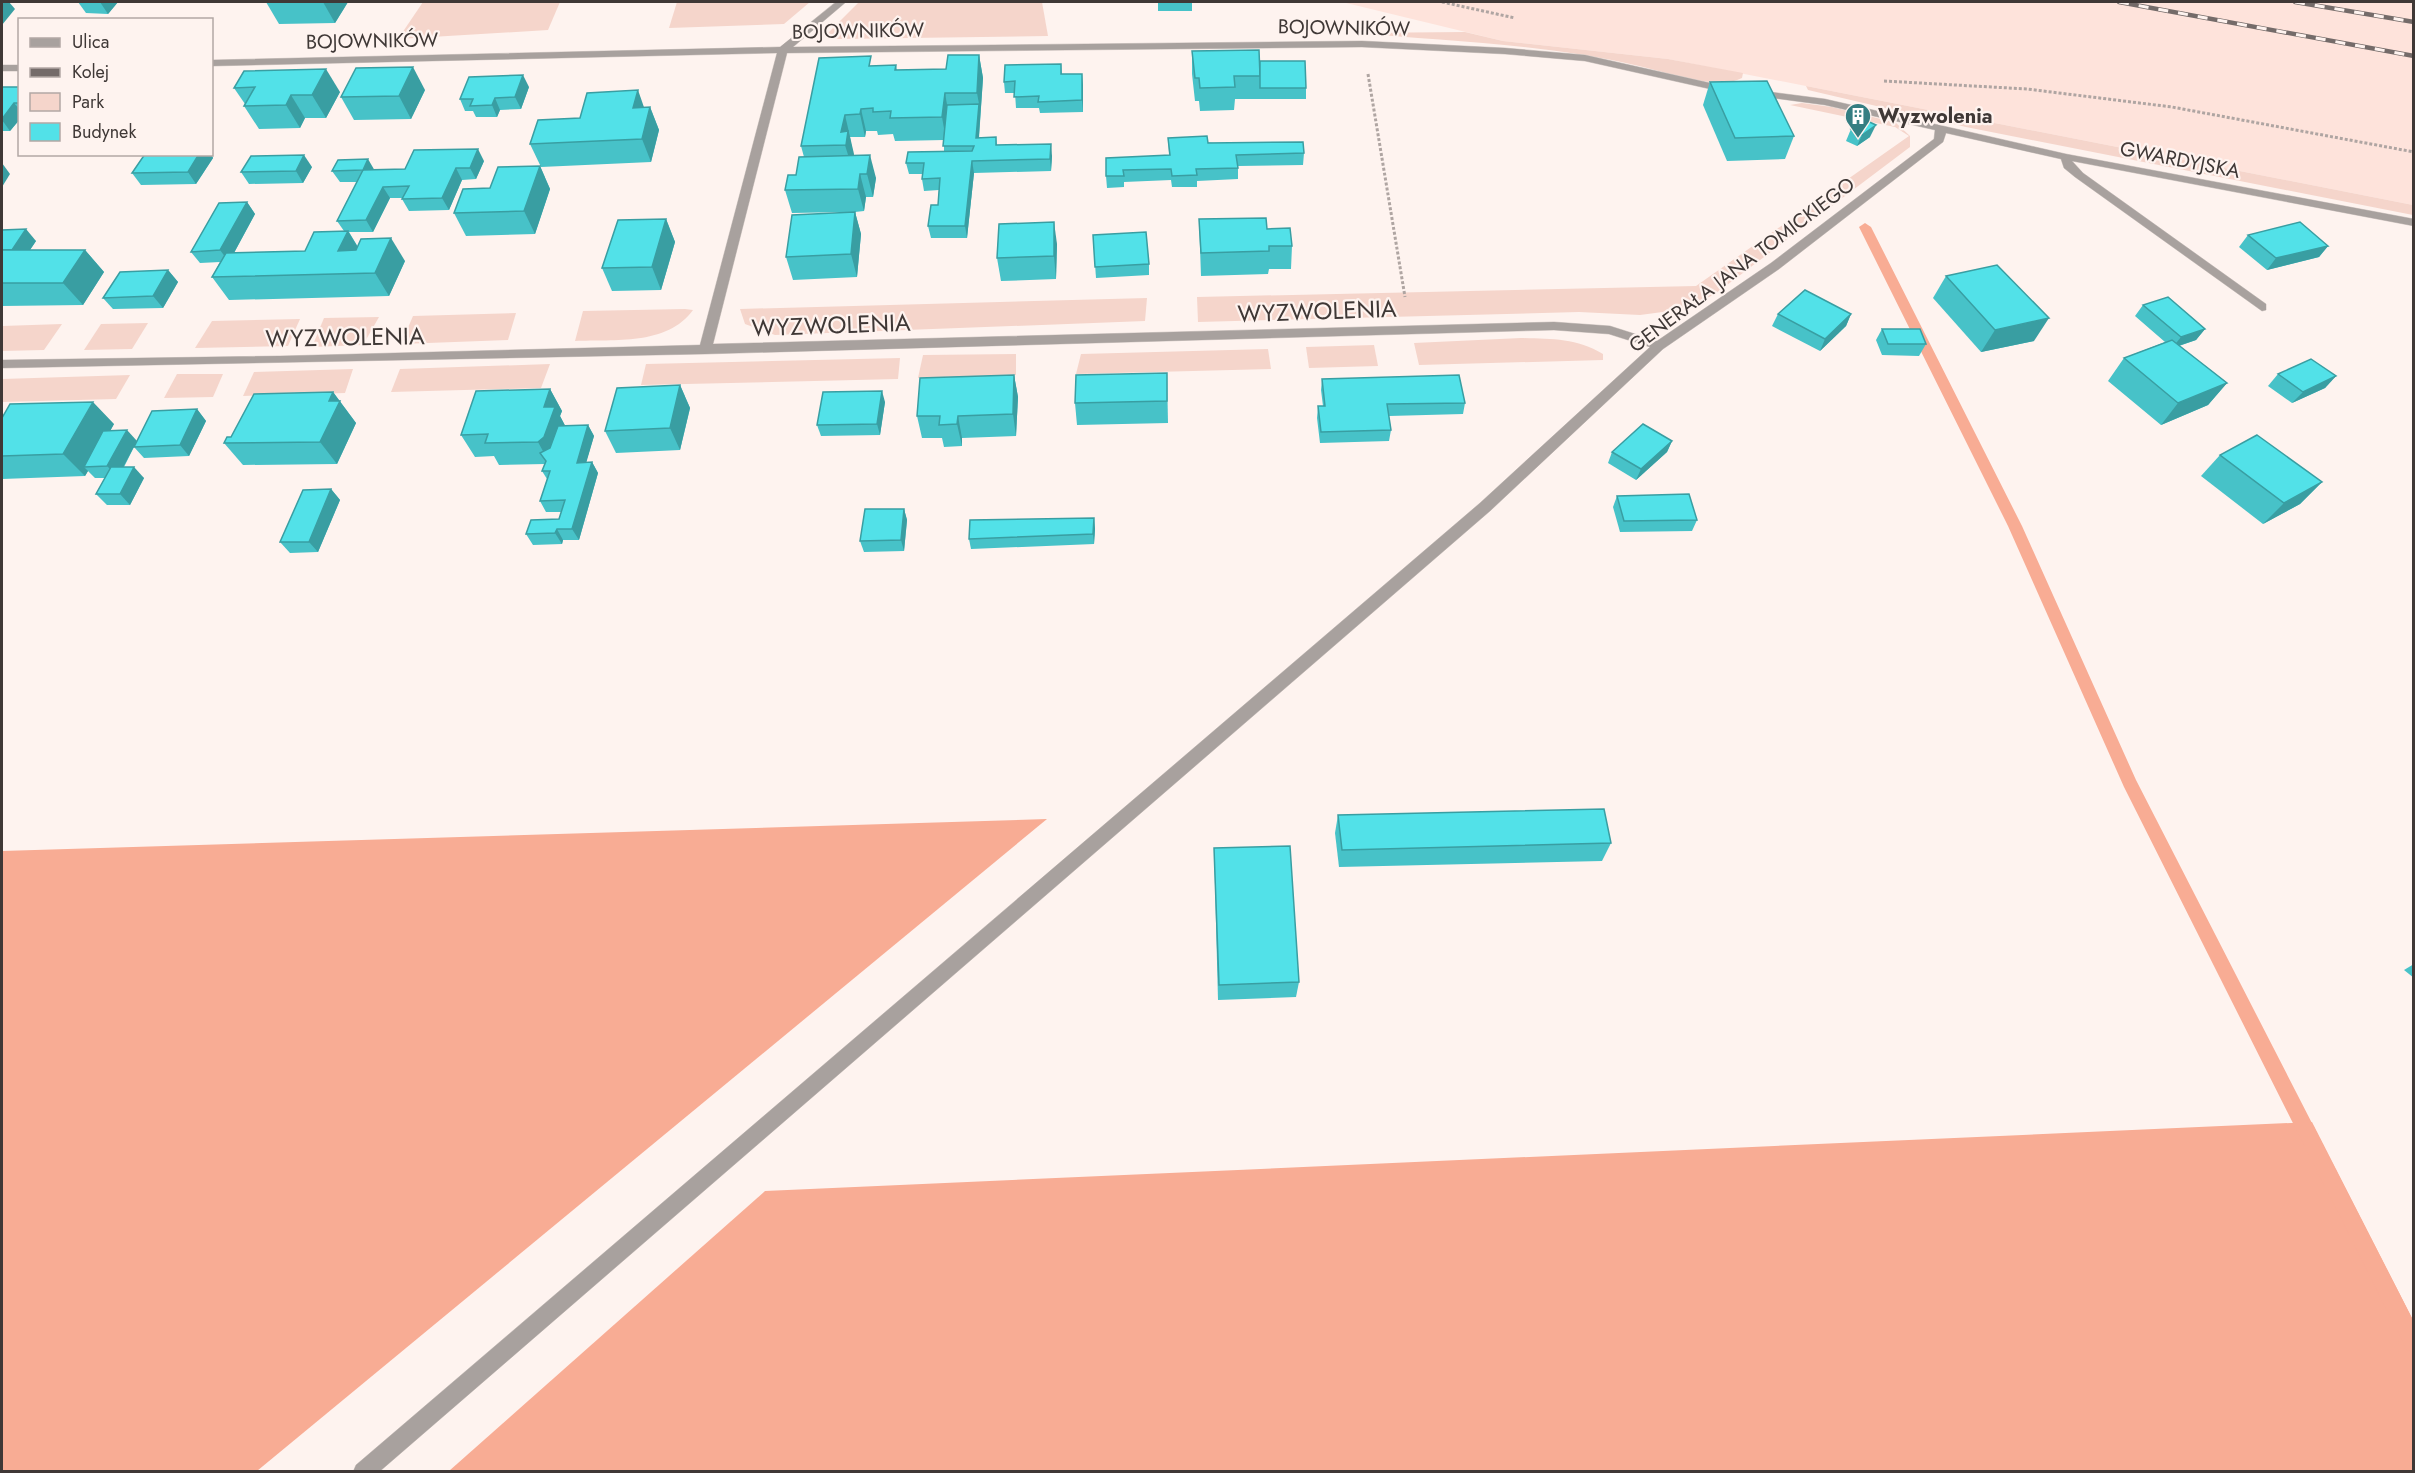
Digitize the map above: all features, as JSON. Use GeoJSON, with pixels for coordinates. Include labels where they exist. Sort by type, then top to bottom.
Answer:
{"type":"FeatureCollection","features":[{"type":"Feature","properties":{"kind":"street"},"geometry":{"type":"LineString","coordinates":[[705,350],[783,50],[841,2]]}},
{"type":"Feature","properties":{"kind":"street","name":"BOJOWNIKÓW"},"geometry":{"type":"LineString","coordinates":[[213,63],[783,50],[1362,44],[1505,51],[1585,58],[1720,89],[1825,102],[1941,128]]}},
{"type":"Feature","properties":{"kind":"street"},"geometry":{"type":"LineString","coordinates":[[2,68],[18,68]]}},
{"type":"Feature","properties":{"kind":"street","name":"GWARDYJSKA"},"geometry":{"type":"LineString","coordinates":[[1941,128],[2066,157],[2414,223]]}},
{"type":"Feature","properties":{"kind":"street","name":"GENERAŁA JANA TOMICKIEGO"},"geometry":{"type":"LineString","coordinates":[[363,1472],[1485,507],[1659,346],[1775,266],[1930,147],[1939,140],[1941,128]]}},
{"type":"Feature","properties":{"kind":"street"},"geometry":{"type":"LineString","coordinates":[[2066,157],[2068,166],[2079,175],[2262,307]]}},
{"type":"Feature","properties":{"kind":"street","name":"WYZWOLENIA"},"geometry":{"type":"LineString","coordinates":[[2,364],[705,350],[1554,326],[1610,330],[1659,346]]}},
{"type":"Feature","properties":{"kind":"path"},"geometry":{"type":"LineString","coordinates":[[1362,44],[1410,330]]}},
{"type":"Feature","properties":{"kind":"path"},"geometry":{"type":"LineString","coordinates":[[1874,80],[2027,89],[2172,107],[2414,152]]}},
{"type":"Feature","properties":{"kind":"shaded area"},"geometry":{"type":"Polygon","coordinates":[[[1342,2],[2413,2],[2413,205],[1668,59],[1503,41],[1342,2]]]}},
{"type":"Feature","properties":{"kind":"shaded area"},"geometry":{"type":"Polygon","coordinates":[[[1047,819],[257,1471],[2,1471],[2,851],[1047,819]]]}},
{"type":"Feature","properties":{"kind":"shaded area"},"geometry":{"type":"Polygon","coordinates":[[[2312,1122],[2413,1320],[2413,1471],[449,1471],[765,1191],[2312,1122]]]}},
{"type":"Feature","properties":{"kind":"green space"},"geometry":{"type":"Polygon","coordinates":[[[423,2],[560,2],[548,30],[398,39],[423,2]]]}},
{"type":"Feature","properties":{"kind":"green space"},"geometry":{"type":"Polygon","coordinates":[[[677,2],[810,2],[784,24],[669,28],[677,2]]]}},
{"type":"Feature","properties":{"kind":"green space"},"geometry":{"type":"Polygon","coordinates":[[[859,2],[1042,2],[1048,36],[837,39],[828,33],[859,2]]]}},
{"type":"Feature","properties":{"kind":"green space"},"geometry":{"type":"Polygon","coordinates":[[[1465,32],[1503,41],[1668,59],[1743,73],[1742,78],[1732,81],[1706,81],[1604,59],[1533,48],[1353,33],[1465,32]]]}},
{"type":"Feature","properties":{"kind":"green space"},"geometry":{"type":"Polygon","coordinates":[[[1806,86],[2413,205],[2413,215],[1966,127],[1808,90],[1806,86]]]}},
{"type":"Feature","properties":{"kind":"green space"},"geometry":{"type":"Polygon","coordinates":[[[1802,103],[1832,107],[1896,123],[1910,136],[1910,147],[1715,294],[1685,309],[1640,315],[1579,312],[1198,322],[1197,297],[1696,286],[1909,136],[1895,127],[1790,105],[1802,103]]]}},
{"type":"Feature","properties":{"kind":"green space"},"geometry":{"type":"Polygon","coordinates":[[[1147,298],[1145,321],[775,335],[745,324],[740,309],[1147,298]]]}},
{"type":"Feature","properties":{"kind":"green space"},"geometry":{"type":"Polygon","coordinates":[[[693,310],[682,322],[655,335],[623,340],[575,341],[583,311],[693,310]]]}},
{"type":"Feature","properties":{"kind":"green space"},"geometry":{"type":"Polygon","coordinates":[[[516,313],[508,340],[401,344],[413,316],[516,313]]]}},
{"type":"Feature","properties":{"kind":"green space"},"geometry":{"type":"Polygon","coordinates":[[[379,317],[363,345],[312,347],[324,318],[379,317]]]}},
{"type":"Feature","properties":{"kind":"green space"},"geometry":{"type":"Polygon","coordinates":[[[300,319],[288,346],[195,348],[212,321],[300,319]]]}},
{"type":"Feature","properties":{"kind":"green space"},"geometry":{"type":"Polygon","coordinates":[[[148,323],[132,349],[84,350],[101,324],[148,323]]]}},
{"type":"Feature","properties":{"kind":"green space"},"geometry":{"type":"Polygon","coordinates":[[[62,324],[44,350],[2,351],[2,326],[62,324]]]}},
{"type":"Feature","properties":{"kind":"green space"},"geometry":{"type":"Polygon","coordinates":[[[1521,338],[1573,342],[1603,354],[1603,360],[1419,365],[1414,343],[1521,338]]]}},
{"type":"Feature","properties":{"kind":"green space"},"geometry":{"type":"Polygon","coordinates":[[[1374,345],[1378,366],[1309,368],[1306,347],[1374,345]]]}},
{"type":"Feature","properties":{"kind":"green space"},"geometry":{"type":"Polygon","coordinates":[[[1268,349],[1271,369],[1076,374],[1081,354],[1268,349]]]}},
{"type":"Feature","properties":{"kind":"green space"},"geometry":{"type":"Polygon","coordinates":[[[1016,354],[1016,375],[918,378],[923,355],[1016,354]]]}},
{"type":"Feature","properties":{"kind":"green space"},"geometry":{"type":"Polygon","coordinates":[[[900,358],[898,379],[641,385],[646,364],[900,358]]]}},
{"type":"Feature","properties":{"kind":"green space"},"geometry":{"type":"Polygon","coordinates":[[[550,364],[541,388],[391,392],[400,369],[550,364]]]}},
{"type":"Feature","properties":{"kind":"green space"},"geometry":{"type":"Polygon","coordinates":[[[353,369],[345,393],[243,396],[254,372],[353,369]]]}},
{"type":"Feature","properties":{"kind":"green space"},"geometry":{"type":"Polygon","coordinates":[[[177,374],[223,374],[213,397],[164,398],[177,374]]]}},
{"type":"Feature","properties":{"kind":"green space"},"geometry":{"type":"Polygon","coordinates":[[[130,375],[116,399],[2,402],[2,379],[130,375]]]}},
{"type":"Feature","properties":{"kind":"building"},"geometry":{"type":"Polygon","coordinates":[[[1259,50],[1260,76],[1234,76],[1235,87],[1200,88],[1199,78],[1195,78],[1192,51],[1259,50]]]}},
{"type":"Feature","properties":{"kind":"building"},"geometry":{"type":"Polygon","coordinates":[[[948,55],[979,55],[977,93],[945,93],[942,117],[890,118],[891,111],[873,112],[873,108],[861,109],[860,114],[845,115],[841,132],[848,131],[846,145],[801,146],[819,58],[871,56],[869,66],[896,65],[895,70],[946,69],[948,55]]]}},
{"type":"Feature","properties":{"kind":"building"},"geometry":{"type":"Polygon","coordinates":[[[1260,61],[1305,61],[1306,88],[1260,88],[1260,61]]]}},
{"type":"Feature","properties":{"kind":"building"},"geometry":{"type":"Polygon","coordinates":[[[1061,64],[1061,74],[1082,74],[1082,100],[1038,102],[1039,96],[1014,97],[1015,81],[1004,82],[1005,65],[1061,64]]]}},
{"type":"Feature","properties":{"kind":"building"},"geometry":{"type":"Polygon","coordinates":[[[413,67],[399,96],[341,97],[356,68],[413,67]]]}},
{"type":"Feature","properties":{"kind":"building"},"geometry":{"type":"Polygon","coordinates":[[[326,69],[312,95],[291,95],[286,105],[244,106],[255,87],[234,88],[244,71],[326,69]]]}},
{"type":"Feature","properties":{"kind":"building"},"geometry":{"type":"Polygon","coordinates":[[[523,75],[515,97],[495,98],[492,105],[470,106],[473,99],[460,99],[469,77],[523,75]]]}},
{"type":"Feature","properties":{"kind":"building"},"geometry":{"type":"Polygon","coordinates":[[[1767,81],[1794,136],[1735,138],[1710,82],[1767,81]]]}},
{"type":"Feature","properties":{"kind":"building"},"geometry":{"type":"Polygon","coordinates":[[[2,87],[18,87],[18,103],[14,103],[2,119],[2,87]]]}},
{"type":"Feature","properties":{"kind":"building"},"geometry":{"type":"Polygon","coordinates":[[[638,90],[633,108],[650,107],[642,139],[530,144],[538,120],[580,118],[587,93],[638,90]]]}},
{"type":"Feature","properties":{"kind":"building"},"geometry":{"type":"Polygon","coordinates":[[[979,104],[976,138],[996,137],[996,145],[1051,144],[1050,159],[972,161],[965,226],[928,226],[931,205],[938,205],[940,178],[922,179],[924,163],[906,163],[908,152],[972,151],[974,146],[943,146],[947,105],[979,104]]]}},
{"type":"Feature","properties":{"kind":"building"},"geometry":{"type":"Polygon","coordinates":[[[1865,120],[1876,125],[1862,135],[1851,129],[1865,120]]]}},
{"type":"Feature","properties":{"kind":"building"},"geometry":{"type":"Polygon","coordinates":[[[1207,136],[1208,143],[1303,142],[1304,153],[1236,155],[1238,168],[1196,169],[1197,175],[1172,176],[1171,169],[1123,170],[1124,176],[1106,176],[1106,158],[1170,155],[1168,138],[1207,136]]]}},
{"type":"Feature","properties":{"kind":"building"},"geometry":{"type":"Polygon","coordinates":[[[478,149],[470,168],[456,168],[442,198],[402,199],[409,186],[383,187],[366,220],[337,221],[363,170],[405,169],[414,150],[478,149]]]}},
{"type":"Feature","properties":{"kind":"building"},"geometry":{"type":"Polygon","coordinates":[[[304,155],[296,171],[241,172],[251,156],[304,155]]]}},
{"type":"Feature","properties":{"kind":"building"},"geometry":{"type":"Polygon","coordinates":[[[870,155],[867,174],[860,174],[858,189],[785,190],[788,175],[796,175],[799,157],[870,155]]]}},
{"type":"Feature","properties":{"kind":"building"},"geometry":{"type":"Polygon","coordinates":[[[144,156],[198,156],[188,172],[132,173],[144,156]]]}},
{"type":"Feature","properties":{"kind":"building"},"geometry":{"type":"Polygon","coordinates":[[[368,159],[363,170],[332,171],[338,160],[368,159]]]}},
{"type":"Feature","properties":{"kind":"building"},"geometry":{"type":"Polygon","coordinates":[[[540,166],[524,211],[454,213],[463,189],[490,188],[498,167],[540,166]]]}},
{"type":"Feature","properties":{"kind":"building"},"geometry":{"type":"Polygon","coordinates":[[[247,202],[220,250],[191,252],[219,203],[247,202]]]}},
{"type":"Feature","properties":{"kind":"building"},"geometry":{"type":"Polygon","coordinates":[[[855,212],[851,254],[786,257],[792,215],[855,212]]]}},
{"type":"Feature","properties":{"kind":"building"},"geometry":{"type":"Polygon","coordinates":[[[1266,218],[1267,229],[1290,228],[1292,246],[1269,246],[1269,251],[1201,253],[1199,219],[1266,218]]]}},
{"type":"Feature","properties":{"kind":"building"},"geometry":{"type":"Polygon","coordinates":[[[666,219],[652,267],[602,268],[618,220],[666,219]]]}},
{"type":"Feature","properties":{"kind":"building"},"geometry":{"type":"Polygon","coordinates":[[[1054,222],[1054,256],[997,258],[999,224],[1054,222]]]}},
{"type":"Feature","properties":{"kind":"building"},"geometry":{"type":"Polygon","coordinates":[[[2300,222],[2328,246],[2276,258],[2248,235],[2300,222]]]}},
{"type":"Feature","properties":{"kind":"building"},"geometry":{"type":"Polygon","coordinates":[[[26,229],[12,250],[2,250],[2,230],[26,229]]]}},
{"type":"Feature","properties":{"kind":"building"},"geometry":{"type":"Polygon","coordinates":[[[348,231],[338,251],[356,250],[361,239],[391,238],[375,273],[212,277],[226,253],[305,251],[314,232],[348,231]]]}},
{"type":"Feature","properties":{"kind":"building"},"geometry":{"type":"Polygon","coordinates":[[[1146,232],[1149,264],[1095,267],[1093,235],[1146,232]]]}},
{"type":"Feature","properties":{"kind":"building"},"geometry":{"type":"Polygon","coordinates":[[[2,250],[85,250],[63,283],[2,283],[2,250]]]}},
{"type":"Feature","properties":{"kind":"building"},"geometry":{"type":"Polygon","coordinates":[[[1997,265],[2049,318],[1995,330],[1946,276],[1997,265]]]}},
{"type":"Feature","properties":{"kind":"building"},"geometry":{"type":"Polygon","coordinates":[[[168,270],[153,296],[103,298],[120,272],[168,270]]]}},
{"type":"Feature","properties":{"kind":"building"},"geometry":{"type":"Polygon","coordinates":[[[1805,290],[1851,314],[1825,339],[1778,314],[1805,290]]]}},
{"type":"Feature","properties":{"kind":"building"},"geometry":{"type":"Polygon","coordinates":[[[2168,297],[2205,329],[2181,337],[2143,305],[2168,297]]]}},
{"type":"Feature","properties":{"kind":"building"},"geometry":{"type":"Polygon","coordinates":[[[1882,329],[1920,329],[1926,344],[1888,344],[1882,329]]]}},
{"type":"Feature","properties":{"kind":"building"},"geometry":{"type":"Polygon","coordinates":[[[2172,340],[2227,383],[2178,403],[2124,358],[2172,340]]]}},
{"type":"Feature","properties":{"kind":"building"},"geometry":{"type":"Polygon","coordinates":[[[2311,359],[2336,376],[2303,392],[2278,374],[2311,359]]]}},
{"type":"Feature","properties":{"kind":"building"},"geometry":{"type":"Polygon","coordinates":[[[1167,373],[1167,401],[1075,403],[1076,375],[1167,373]]]}},
{"type":"Feature","properties":{"kind":"building"},"geometry":{"type":"Polygon","coordinates":[[[1014,375],[1013,414],[958,416],[957,424],[939,425],[940,416],[917,416],[920,378],[1014,375]]]}},
{"type":"Feature","properties":{"kind":"building"},"geometry":{"type":"Polygon","coordinates":[[[1459,375],[1465,403],[1387,404],[1391,430],[1321,432],[1318,406],[1325,406],[1322,379],[1459,375]]]}},
{"type":"Feature","properties":{"kind":"building"},"geometry":{"type":"Polygon","coordinates":[[[680,385],[670,428],[605,431],[617,388],[680,385]]]}},
{"type":"Feature","properties":{"kind":"building"},"geometry":{"type":"Polygon","coordinates":[[[550,389],[544,407],[555,407],[544,437],[538,442],[485,443],[488,434],[461,435],[476,391],[550,389]]]}},
{"type":"Feature","properties":{"kind":"building"},"geometry":{"type":"Polygon","coordinates":[[[882,391],[877,424],[817,425],[823,392],[882,391]]]}},
{"type":"Feature","properties":{"kind":"building"},"geometry":{"type":"Polygon","coordinates":[[[333,392],[329,401],[340,401],[320,442],[224,443],[227,437],[231,437],[254,394],[333,392]]]}},
{"type":"Feature","properties":{"kind":"building"},"geometry":{"type":"Polygon","coordinates":[[[93,402],[63,454],[2,456],[2,418],[10,404],[93,402]]]}},
{"type":"Feature","properties":{"kind":"building"},"geometry":{"type":"Polygon","coordinates":[[[197,409],[180,445],[134,447],[152,411],[197,409]]]}},
{"type":"Feature","properties":{"kind":"building"},"geometry":{"type":"Polygon","coordinates":[[[1643,424],[1672,441],[1641,469],[1612,452],[1643,424]]]}},
{"type":"Feature","properties":{"kind":"building"},"geometry":{"type":"Polygon","coordinates":[[[588,425],[577,463],[592,462],[572,529],[557,529],[555,533],[526,534],[531,520],[559,519],[565,500],[540,501],[550,471],[542,471],[546,461],[540,453],[550,448],[558,426],[588,425]]]}},
{"type":"Feature","properties":{"kind":"building"},"geometry":{"type":"Polygon","coordinates":[[[127,430],[107,466],[84,467],[103,431],[127,430]]]}},
{"type":"Feature","properties":{"kind":"building"},"geometry":{"type":"Polygon","coordinates":[[[2257,435],[2322,482],[2284,503],[2220,455],[2257,435]]]}},
{"type":"Feature","properties":{"kind":"building"},"geometry":{"type":"Polygon","coordinates":[[[111,467],[134,467],[120,494],[96,494],[111,467]]]}},
{"type":"Feature","properties":{"kind":"building"},"geometry":{"type":"Polygon","coordinates":[[[331,489],[309,542],[280,542],[303,490],[331,489]]]}},
{"type":"Feature","properties":{"kind":"building"},"geometry":{"type":"Polygon","coordinates":[[[1689,494],[1697,520],[1624,521],[1617,496],[1689,494]]]}},
{"type":"Feature","properties":{"kind":"building"},"geometry":{"type":"Polygon","coordinates":[[[865,509],[904,509],[901,540],[860,541],[865,509]]]}},
{"type":"Feature","properties":{"kind":"building"},"geometry":{"type":"Polygon","coordinates":[[[1094,518],[1093,534],[969,539],[970,520],[1094,518]]]}},
{"type":"Feature","properties":{"kind":"building"},"geometry":{"type":"Polygon","coordinates":[[[1604,809],[1611,843],[1342,850],[1338,815],[1604,809]]]}},
{"type":"Feature","properties":{"kind":"building"},"geometry":{"type":"Polygon","coordinates":[[[1290,846],[1299,982],[1219,985],[1214,848],[1290,846]]]}},
{"type":"Feature","properties":{"kind":"waterway"},"geometry":{"type":"LineString","coordinates":[[1865,227],[2015,526],[2129,782],[2414,1343]]}},
{"type":"Feature","properties":{"kind":"railway"},"geometry":{"type":"LineString","coordinates":[[2119,2],[2414,56]]}},
{"type":"Feature","properties":{"kind":"railway"},"geometry":{"type":"LineString","coordinates":[[2295,2],[2414,22]]}},
{"type":"Feature","properties":{"kind":"place","name":"Wyzwolenia"},"geometry":{"type":"Point","coordinates":[1858,139]}}]}
